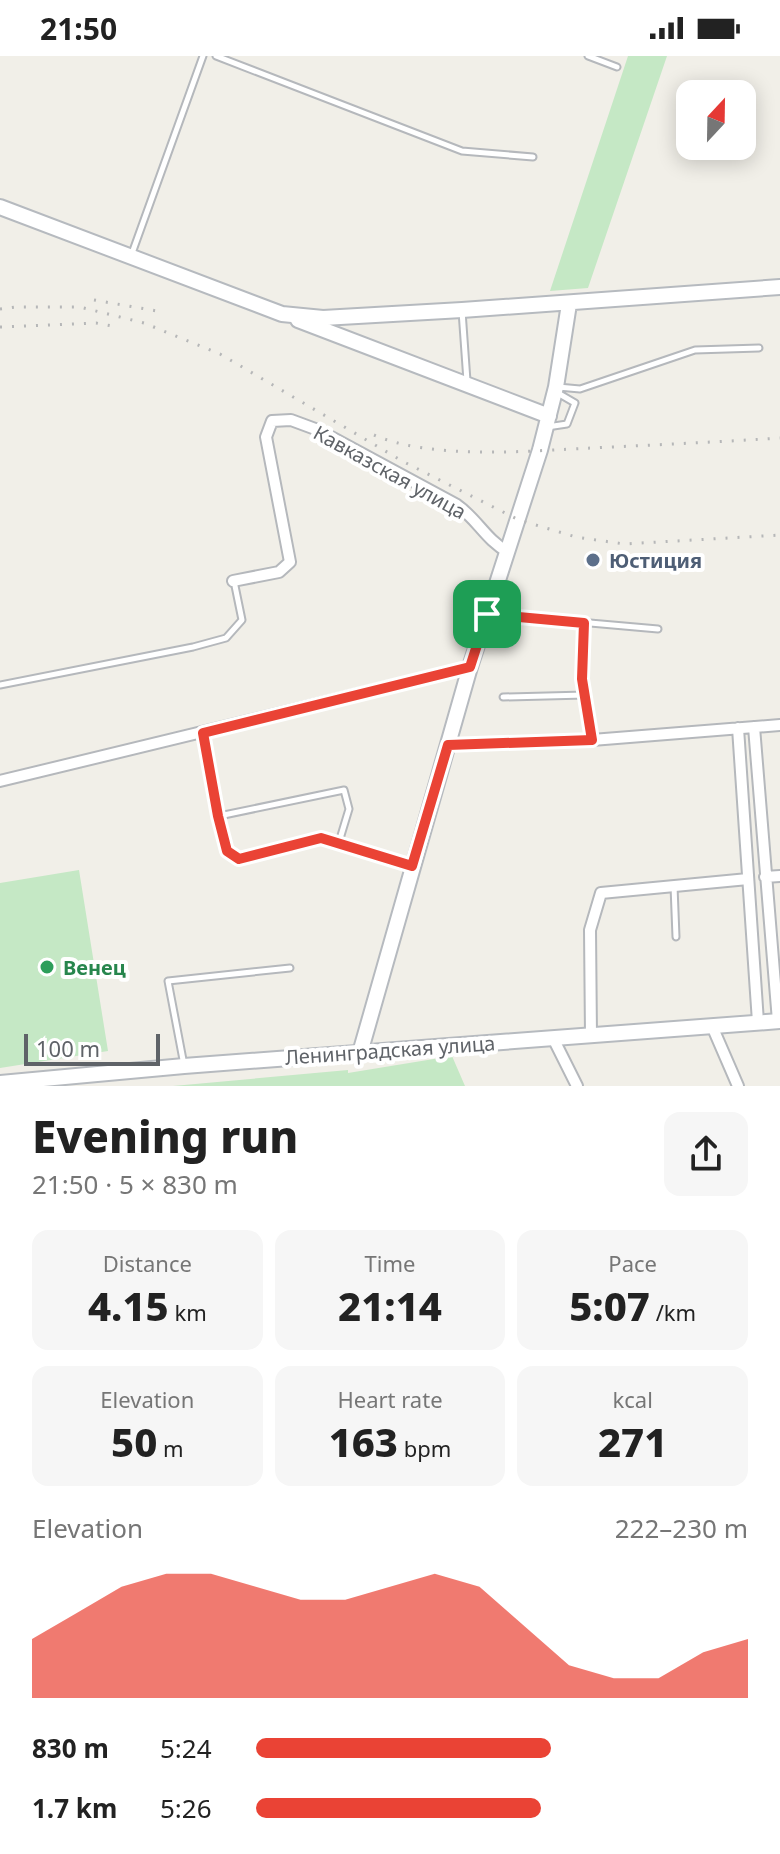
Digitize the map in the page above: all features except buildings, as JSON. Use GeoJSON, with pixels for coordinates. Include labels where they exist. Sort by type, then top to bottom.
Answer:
{"type":"FeatureCollection","features":[{"type":"Feature","properties":{"kind":"street"},"geometry":{"type":"LineString","coordinates":[[0,207],[467,386],[547,422]]}},
{"type":"Feature","properties":{"kind":"street"},"geometry":{"type":"LineString","coordinates":[[282,314],[323,318],[569,304],[780,287]]}},
{"type":"Feature","properties":{"kind":"street"},"geometry":{"type":"LineString","coordinates":[[360,1053],[470,667],[547,422],[556,389],[569,304]]}},
{"type":"Feature","properties":{"kind":"street","name":"Кавказская улица"},"geometry":{"type":"LineString","coordinates":[[233,581],[279,572],[290,562],[266,437],[272,421],[291,420],[318,430],[457,505],[470,514],[485,536],[508,552]]}},
{"type":"Feature","properties":{"kind":"street"},"geometry":{"type":"LineString","coordinates":[[0,781],[470,667]]}},
{"type":"Feature","properties":{"kind":"street"},"geometry":{"type":"LineString","coordinates":[[448,745],[592,740],[780,725]]}},
{"type":"Feature","properties":{"kind":"street"},"geometry":{"type":"LineString","coordinates":[[754,727],[779,1021]]}},
{"type":"Feature","properties":{"kind":"street"},"geometry":{"type":"LineString","coordinates":[[738,728],[758,1022]]}},
{"type":"Feature","properties":{"kind":"street"},"geometry":{"type":"LineString","coordinates":[[203,733],[227,851],[239,859],[321,838],[412,866]]}},
{"type":"Feature","properties":{"kind":"street"},"geometry":{"type":"LineString","coordinates":[[765,877],[780,876]]}},
{"type":"Feature","properties":{"kind":"street"},"geometry":{"type":"LineString","coordinates":[[591,1035],[590,930],[601,893],[748,879]]}},
{"type":"Feature","properties":{"kind":"street","name":"Ленинградская улица"},"geometry":{"type":"LineString","coordinates":[[0,1083],[779,1021]]}},
{"type":"Feature","properties":{"kind":"street"},"geometry":{"type":"LineString","coordinates":[[712,1026],[738,1086]]}},
{"type":"Feature","properties":{"kind":"street"},"geometry":{"type":"LineString","coordinates":[[553,1038],[577,1086]]}},
{"type":"Feature","properties":{"kind":"lane"},"geometry":{"type":"LineString","coordinates":[[131,257],[203,56]]}},
{"type":"Feature","properties":{"kind":"lane"},"geometry":{"type":"LineString","coordinates":[[216,56],[462,151],[533,157]]}},
{"type":"Feature","properties":{"kind":"lane"},"geometry":{"type":"LineString","coordinates":[[588,56],[617,67]]}},
{"type":"Feature","properties":{"kind":"lane"},"geometry":{"type":"LineString","coordinates":[[462,310],[467,386]]}},
{"type":"Feature","properties":{"kind":"lane"},"geometry":{"type":"LineString","coordinates":[[556,389],[580,389],[695,350],[759,348]]}},
{"type":"Feature","properties":{"kind":"lane"},"geometry":{"type":"LineString","coordinates":[[547,422],[567,424],[575,403],[556,389]]}},
{"type":"Feature","properties":{"kind":"lane"},"geometry":{"type":"LineString","coordinates":[[0,685],[226,638],[242,620],[233,581]]}},
{"type":"Feature","properties":{"kind":"lane"},"geometry":{"type":"LineString","coordinates":[[487,614],[658,629]]}},
{"type":"Feature","properties":{"kind":"lane"},"geometry":{"type":"LineString","coordinates":[[584,623],[582,679],[592,740]]}},
{"type":"Feature","properties":{"kind":"lane"},"geometry":{"type":"LineString","coordinates":[[503,697],[585,695]]}},
{"type":"Feature","properties":{"kind":"lane"},"geometry":{"type":"LineString","coordinates":[[218,816],[344,790],[349,809],[339,843]]}},
{"type":"Feature","properties":{"kind":"lane"},"geometry":{"type":"LineString","coordinates":[[674,886],[676,937]]}},
{"type":"Feature","properties":{"kind":"lane"},"geometry":{"type":"LineString","coordinates":[[184,1066],[168,981],[290,968]]}},
{"type":"Feature","properties":{"kind":"green space"},"geometry":{"type":"Polygon","coordinates":[[[628,56],[667,56],[588,288],[550,291],[628,56]]]}},
{"type":"Feature","properties":{"kind":"green space","name":"Венец"},"geometry":{"type":"Polygon","coordinates":[[[79,870],[108,1051],[0,1068],[0,883],[79,870]]]}},
{"type":"Feature","properties":{"kind":"green space"},"geometry":{"type":"Polygon","coordinates":[[[452,1056],[465,1086],[173,1086],[348,1070],[348,1073],[452,1056]]]}},
{"type":"Feature","properties":{"kind":"railway"},"geometry":{"type":"LineString","coordinates":[[94,300],[157,311]]}},
{"type":"Feature","properties":{"kind":"railway"},"geometry":{"type":"LineString","coordinates":[[0,309],[80,307],[144,323],[220,354],[404,462],[519,520],[576,537],[624,544],[780,535]]}},
{"type":"Feature","properties":{"kind":"railway"},"geometry":{"type":"LineString","coordinates":[[0,327],[96,323],[112,326]]}},
{"type":"Feature","properties":{"kind":"railway"},"geometry":{"type":"LineString","coordinates":[[374,435],[424,448],[481,452],[780,438]]}},
{"type":"Feature","properties":{"kind":"place","name":"Юстиция"},"geometry":{"type":"Point","coordinates":[593,560]}},
{"type":"Feature","properties":{"kind":"place","name":"Венец"},"geometry":{"type":"Point","coordinates":[47,967]}},
{"type":"Feature","properties":{"kind":"route"},"geometry":{"type":"LineString","coordinates":[[487,614],[584,623],[582,679],[592,740],[448,745],[412,866],[321,838],[239,859],[227,851],[203,733],[470,667],[487,614]]}}]}
